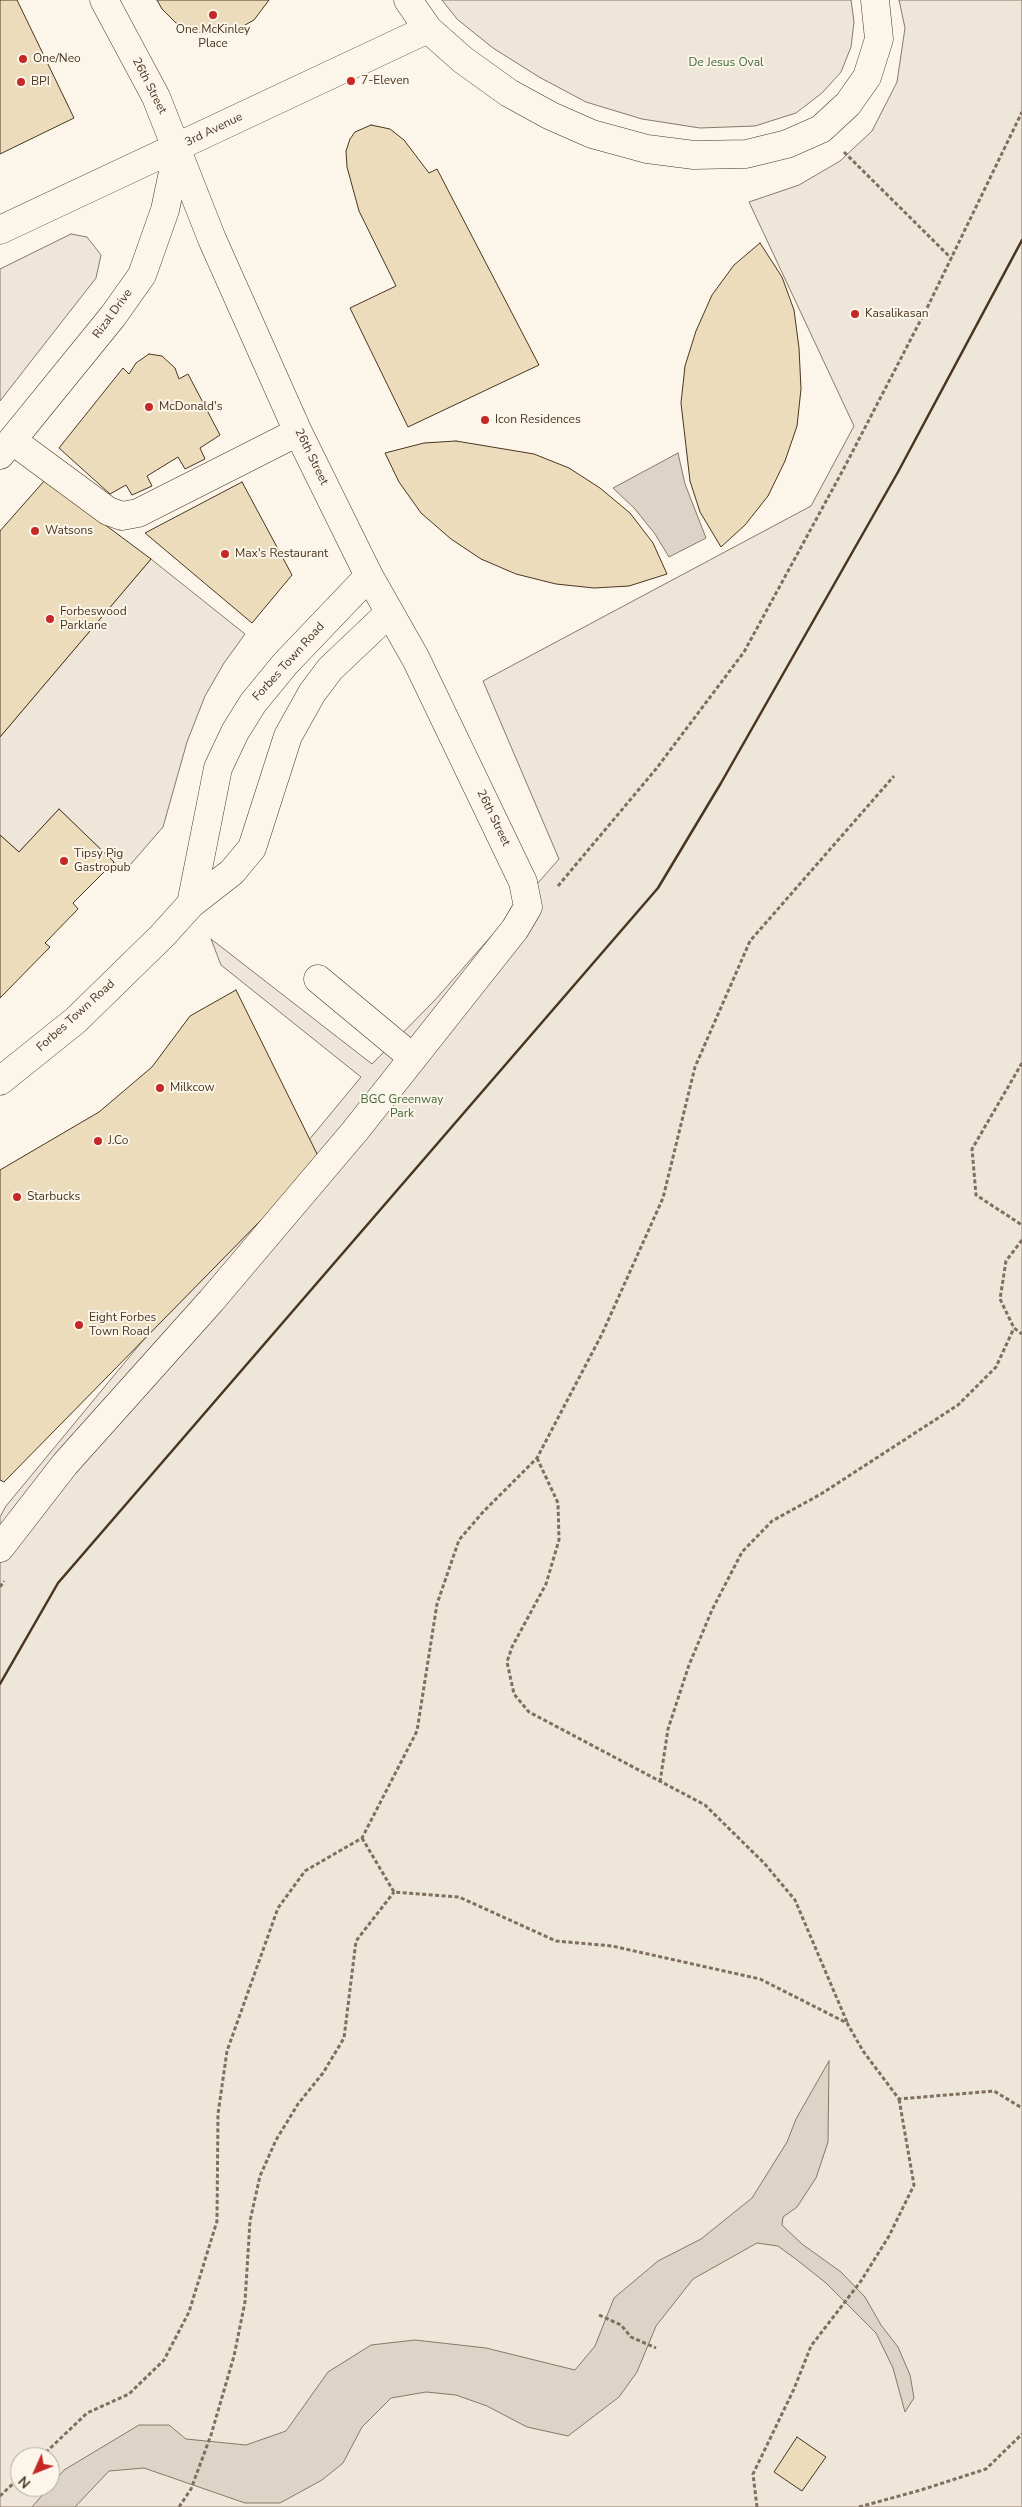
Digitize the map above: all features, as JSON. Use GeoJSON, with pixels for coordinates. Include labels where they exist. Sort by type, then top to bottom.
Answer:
{"type":"FeatureCollection","features":[{"type":"Feature","properties":{"kind":"street","name":"26th Street"},"geometry":{"type":"LineString","coordinates":[[104,0],[156,97],[178,148],[212,239],[298,432],[369,576],[416,659],[523,882],[528,907],[516,929],[413,1058]]}},
{"type":"Feature","properties":{"kind":"street"},"geometry":{"type":"LineString","coordinates":[[408,0],[428,29],[463,60],[502,88],[551,116],[592,134],[647,149],[694,155],[746,154],[787,144],[820,129],[848,104],[868,77],[879,39],[875,0]]}},
{"type":"Feature","properties":{"kind":"street","name":"3rd Avenue"},"geometry":{"type":"LineString","coordinates":[[0,230],[428,29]]}},
{"type":"Feature","properties":{"kind":"street","name":"Rizal Drive"},"geometry":{"type":"LineString","coordinates":[[6,448],[113,316],[142,275],[165,210],[178,148]]}},
{"type":"Feature","properties":{"kind":"street"},"geometry":{"type":"LineString","coordinates":[[6,448],[108,512],[122,516],[138,513],[298,432]]}},
{"type":"Feature","properties":{"kind":"street","name":"Forbes Town Road"},"geometry":{"type":"LineString","coordinates":[[191,904],[218,768],[235,732],[253,703],[285,664],[369,576]]}},
{"type":"Feature","properties":{"kind":"street","name":"Forbes Town Road"},"geometry":{"type":"LineString","coordinates":[[0,1081],[76,1020],[162,936],[191,904],[232,872],[252,848],[288,736],[312,693],[330,669],[389,613]]}},
{"type":"Feature","properties":{"kind":"street"},"geometry":{"type":"LineString","coordinates":[[0,1548],[65,1464],[211,1301],[356,1131],[413,1058],[318,979]]}},
{"type":"Feature","properties":{"kind":"path"},"geometry":{"type":"LineString","coordinates":[[820,129],[952,259]]}},
{"type":"Feature","properties":{"kind":"path"},"geometry":{"type":"LineString","coordinates":[[52,2447],[88,2413],[128,2394],[164,2360],[189,2312],[217,2221],[218,2114],[227,2051],[278,1908],[305,1871],[362,1838],[417,1730],[437,1604],[459,1540],[483,1512],[537,1458],[602,1334],[663,1198],[695,1067],[750,942],[894,776]]}},
{"type":"Feature","properties":{"kind":"path"},"geometry":{"type":"LineString","coordinates":[[1022,1063],[972,1149],[976,1195],[1022,1225]]}},
{"type":"Feature","properties":{"kind":"path"},"geometry":{"type":"LineString","coordinates":[[1022,1240],[1006,1260],[1000,1299],[1014,1328],[1022,1334]]}},
{"type":"Feature","properties":{"kind":"path"},"geometry":{"type":"LineString","coordinates":[[660,1782],[668,1729],[688,1665],[712,1610],[742,1552],[772,1521],[821,1494],[958,1405],[996,1367],[1014,1328]]}},
{"type":"Feature","properties":{"kind":"path"},"geometry":{"type":"LineString","coordinates":[[537,1458],[558,1503],[559,1540],[546,1584],[512,1647],[506,1662],[514,1694],[529,1712],[705,1805],[764,1863],[795,1900],[847,2023],[863,2051],[899,2099],[914,2185],[889,2236],[861,2281],[811,2346],[794,2389],[753,2474],[757,2507]]}},
{"type":"Feature","properties":{"kind":"path"},"geometry":{"type":"LineString","coordinates":[[362,1838],[394,1892]]}},
{"type":"Feature","properties":{"kind":"path"},"geometry":{"type":"LineString","coordinates":[[394,1892],[459,1897],[556,1942],[612,1946],[760,1979],[847,2023]]}},
{"type":"Feature","properties":{"kind":"path"},"geometry":{"type":"LineString","coordinates":[[179,2507],[191,2489],[211,2435],[234,2356],[243,2311],[250,2221],[260,2176],[276,2140],[298,2104],[323,2073],[344,2038],[356,1941],[394,1892]]}},
{"type":"Feature","properties":{"kind":"path"},"geometry":{"type":"LineString","coordinates":[[899,2099],[994,2091],[1022,2108]]}},
{"type":"Feature","properties":{"kind":"path"},"geometry":{"type":"LineString","coordinates":[[599,2315],[621,2325],[631,2337],[656,2348]]}},
{"type":"Feature","properties":{"kind":"path"},"geometry":{"type":"LineString","coordinates":[[859,2507],[921,2490],[986,2468],[1022,2434]]}},
{"type":"Feature","properties":{"kind":"path"},"geometry":{"type":"LineString","coordinates":[[0,2496],[10,2486]]}},
{"type":"Feature","properties":{"kind":"green space","name":"De Jesus Oval"},"geometry":{"type":"Polygon","coordinates":[[[442,0],[851,0],[854,22],[851,47],[841,72],[822,93],[796,113],[755,126],[700,128],[642,119],[586,102],[539,77],[493,48],[457,19],[442,0]]]}},
{"type":"Feature","properties":{"kind":"green space","name":"BGC Greenway Park"},"geometry":{"type":"Polygon","coordinates":[[[899,0],[1022,0],[1022,2507],[0,2507],[0,1517],[6,1506],[361,1077],[221,965],[211,939],[372,1064],[435,1000],[559,859],[483,681],[811,506],[854,426],[749,202],[799,185],[840,161],[872,131],[897,82],[905,28],[899,0]]]}},
{"type":"Feature","properties":{"kind":"green space"},"geometry":{"type":"Polygon","coordinates":[[[71,234],[87,237],[101,255],[96,278],[0,401],[0,269],[71,234]]]}},
{"type":"Feature","properties":{"kind":"green space"},"geometry":{"type":"Polygon","coordinates":[[[151,559],[245,634],[224,663],[205,696],[187,742],[163,827],[124,872],[59,809],[19,852],[0,835],[0,737],[151,559]]]}},
{"type":"Feature","properties":{"kind":"shaded area"},"geometry":{"type":"Polygon","coordinates":[[[678,453],[685,484],[706,538],[669,557],[655,534],[635,509],[613,488],[678,453]]]}},
{"type":"Feature","properties":{"kind":"shaded area"},"geometry":{"type":"Polygon","coordinates":[[[829,2061],[828,2142],[816,2178],[797,2207],[783,2217],[782,2225],[802,2244],[841,2272],[865,2297],[881,2325],[898,2347],[910,2375],[914,2398],[905,2412],[893,2368],[876,2333],[826,2283],[797,2260],[778,2246],[757,2243],[693,2279],[656,2326],[637,2372],[619,2397],[568,2436],[527,2427],[487,2406],[456,2395],[426,2392],[391,2398],[362,2427],[343,2463],[322,2480],[280,2503],[245,2503],[144,2468],[109,2471],[75,2507],[32,2507],[41,2497],[60,2497],[60,2475],[64,2470],[139,2425],[169,2425],[186,2439],[246,2445],[286,2431],[328,2372],[371,2345],[415,2340],[486,2348],[575,2370],[595,2346],[614,2298],[658,2261],[701,2239],[752,2198],[787,2142],[796,2119],[829,2061]]]}},
{"type":"Feature","properties":{"kind":"building","name":"One/Neo"},"geometry":{"type":"Polygon","coordinates":[[[0,0],[17,0],[74,118],[0,154],[0,0]]]}},
{"type":"Feature","properties":{"kind":"building","name":"One McKinley Place"},"geometry":{"type":"Polygon","coordinates":[[[157,0],[269,0],[254,20],[238,29],[217,34],[195,32],[176,23],[162,9],[157,0]]]}},
{"type":"Feature","properties":{"kind":"building"},"geometry":{"type":"Polygon","coordinates":[[[371,125],[390,129],[404,140],[429,173],[437,169],[539,365],[408,427],[350,308],[396,286],[359,211],[347,167],[346,151],[350,139],[355,132],[371,125]]]}},
{"type":"Feature","properties":{"kind":"building"},"geometry":{"type":"Polygon","coordinates":[[[760,243],[782,277],[794,310],[799,348],[801,389],[797,426],[785,461],[768,496],[745,525],[721,547],[700,512],[690,481],[681,403],[685,366],[696,331],[712,295],[734,265],[760,243]]]}},
{"type":"Feature","properties":{"kind":"building","name":"McDonald's"},"geometry":{"type":"Polygon","coordinates":[[[149,354],[162,356],[175,368],[179,379],[188,374],[220,435],[200,448],[205,459],[185,469],[178,457],[147,476],[152,486],[132,495],[126,485],[110,494],[59,448],[123,368],[129,374],[136,363],[149,354]]]}},
{"type":"Feature","properties":{"kind":"building"},"geometry":{"type":"Polygon","coordinates":[[[456,441],[534,454],[569,468],[600,488],[630,513],[653,543],[667,574],[629,586],[594,588],[556,584],[516,574],[481,559],[451,539],[421,513],[399,482],[385,453],[424,443],[456,441]]]}},
{"type":"Feature","properties":{"kind":"building","name":"Forbeswood Parklane"},"geometry":{"type":"Polygon","coordinates":[[[45,480],[151,559],[0,737],[0,531],[45,480]]]}},
{"type":"Feature","properties":{"kind":"building","name":"Max's Restaurant"},"geometry":{"type":"Polygon","coordinates":[[[242,482],[292,575],[252,623],[145,533],[242,482]]]}},
{"type":"Feature","properties":{"kind":"building"},"geometry":{"type":"Polygon","coordinates":[[[59,809],[114,862],[73,903],[78,909],[45,943],[50,947],[0,998],[0,835],[19,852],[59,809]]]}},
{"type":"Feature","properties":{"kind":"building","name":"Eight Forbes Town Road"},"geometry":{"type":"Polygon","coordinates":[[[236,990],[320,1160],[4,1482],[0,1480],[0,1170],[99,1112],[152,1067],[190,1016],[236,990]]]}},
{"type":"Feature","properties":{"kind":"building"},"geometry":{"type":"Polygon","coordinates":[[[797,2437],[826,2457],[802,2491],[774,2472],[797,2437]]]}},
{"type":"Feature","properties":{"kind":"wall"},"geometry":{"type":"LineString","coordinates":[[0,1684],[58,1583],[658,888],[721,783],[898,472],[1022,240]]}},
{"type":"Feature","properties":{"kind":"place","name":"One McKinley Place"},"geometry":{"type":"Point","coordinates":[213,15]}},
{"type":"Feature","properties":{"kind":"place","name":"One/Neo"},"geometry":{"type":"Point","coordinates":[23,59]}},
{"type":"Feature","properties":{"kind":"place","name":"7-Eleven"},"geometry":{"type":"Point","coordinates":[351,81]}},
{"type":"Feature","properties":{"kind":"place","name":"BPI"},"geometry":{"type":"Point","coordinates":[21,82]}},
{"type":"Feature","properties":{"kind":"place","name":"Kasalikasan"},"geometry":{"type":"Point","coordinates":[855,314]}},
{"type":"Feature","properties":{"kind":"place","name":"McDonald's"},"geometry":{"type":"Point","coordinates":[149,407]}},
{"type":"Feature","properties":{"kind":"place","name":"Icon Residences"},"geometry":{"type":"Point","coordinates":[485,420]}},
{"type":"Feature","properties":{"kind":"place","name":"Watsons"},"geometry":{"type":"Point","coordinates":[35,531]}},
{"type":"Feature","properties":{"kind":"place","name":"Max's Restaurant"},"geometry":{"type":"Point","coordinates":[225,554]}},
{"type":"Feature","properties":{"kind":"place","name":"Forbeswood Parklane"},"geometry":{"type":"Point","coordinates":[50,619]}},
{"type":"Feature","properties":{"kind":"place","name":"Tipsy Pig Gastropub"},"geometry":{"type":"Point","coordinates":[64,861]}},
{"type":"Feature","properties":{"kind":"place","name":"Milkcow"},"geometry":{"type":"Point","coordinates":[160,1088]}},
{"type":"Feature","properties":{"kind":"place","name":"J.Co"},"geometry":{"type":"Point","coordinates":[98,1141]}},
{"type":"Feature","properties":{"kind":"place","name":"Starbucks"},"geometry":{"type":"Point","coordinates":[17,1197]}},
{"type":"Feature","properties":{"kind":"place","name":"Eight Forbes Town Road"},"geometry":{"type":"Point","coordinates":[79,1325]}}]}
